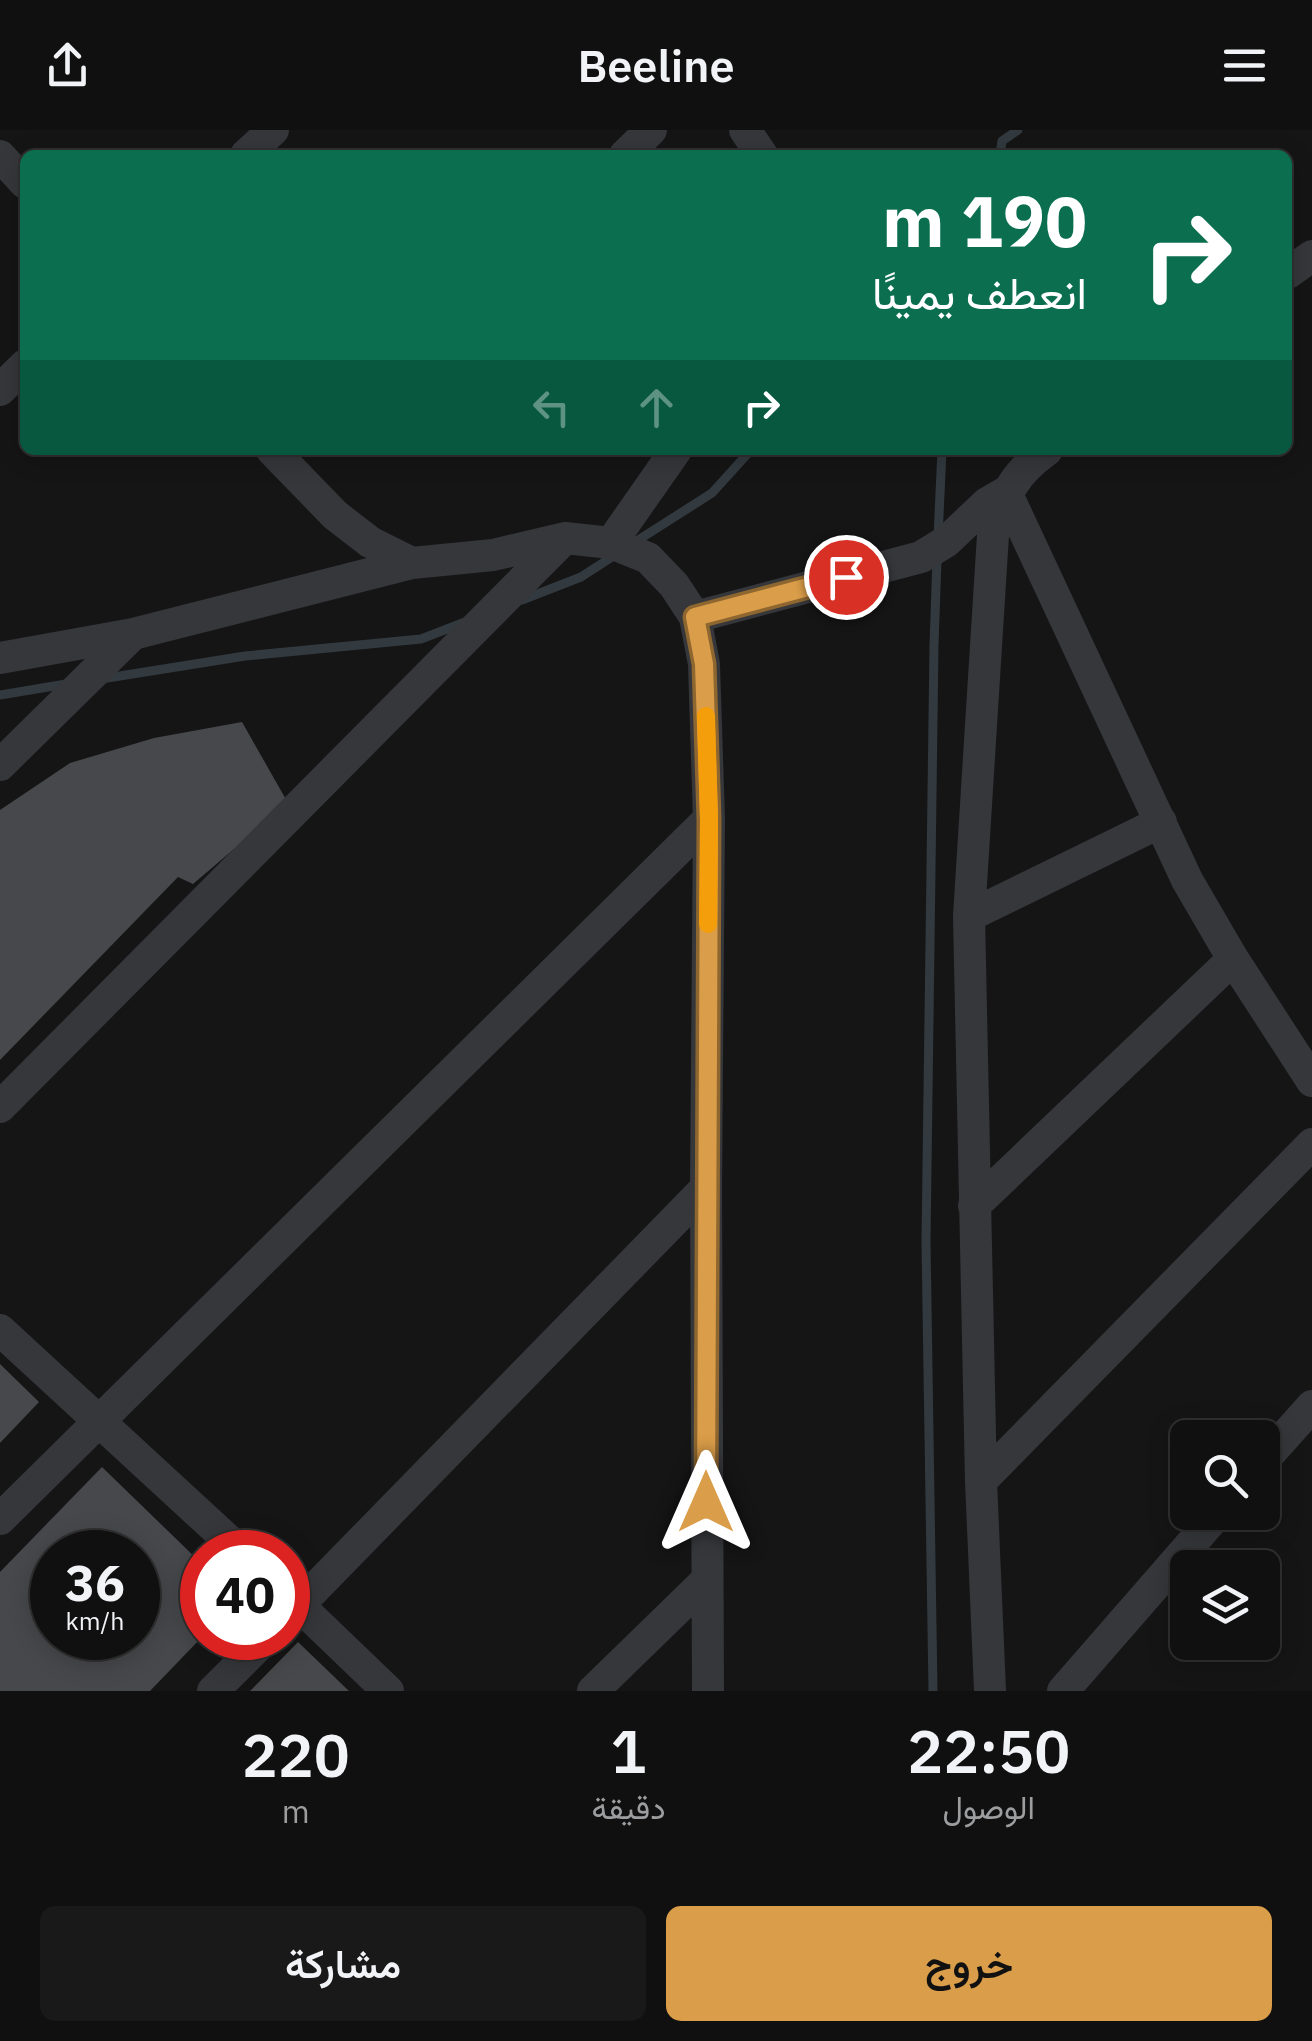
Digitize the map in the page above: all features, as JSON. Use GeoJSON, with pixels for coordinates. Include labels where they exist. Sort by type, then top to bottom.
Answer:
{"type":"FeatureCollection","features":[{"type":"Feature","properties":{"kind":"street"},"geometry":{"type":"LineString","coordinates":[[251,150],[272,130]]}},
{"type":"Feature","properties":{"kind":"street"},"geometry":{"type":"LineString","coordinates":[[630,150],[651,130]]}},
{"type":"Feature","properties":{"kind":"street"},"geometry":{"type":"LineString","coordinates":[[0,156],[20,178]]}},
{"type":"Feature","properties":{"kind":"street"},"geometry":{"type":"LineString","coordinates":[[0,390],[20,371]]}},
{"type":"Feature","properties":{"kind":"street"},"geometry":{"type":"LineString","coordinates":[[611,543],[673,455]]}},
{"type":"Feature","properties":{"kind":"street"},"geometry":{"type":"LineString","coordinates":[[990,1691],[981,1482],[970,916],[992,536],[1006,492],[1026,465],[1040,455]]}},
{"type":"Feature","properties":{"kind":"street"},"geometry":{"type":"LineString","coordinates":[[292,457],[335,515],[370,542],[412,563]]}},
{"type":"Feature","properties":{"kind":"street"},"geometry":{"type":"LineString","coordinates":[[695,617],[922,557],[1006,492]]}},
{"type":"Feature","properties":{"kind":"street"},"geometry":{"type":"LineString","coordinates":[[1006,492],[1188,880],[1233,959],[1312,1081]]}},
{"type":"Feature","properties":{"kind":"street"},"geometry":{"type":"LineString","coordinates":[[0,1107],[565,538]]}},
{"type":"Feature","properties":{"kind":"street"},"geometry":{"type":"LineString","coordinates":[[0,658],[133,634],[412,563],[493,555],[565,538],[611,543],[648,558],[674,585],[695,617],[704,664],[709,819],[708,1691]]}},
{"type":"Feature","properties":{"kind":"street"},"geometry":{"type":"LineString","coordinates":[[0,765],[133,634]]}},
{"type":"Feature","properties":{"kind":"street"},"geometry":{"type":"LineString","coordinates":[[0,1519],[709,819]]}},
{"type":"Feature","properties":{"kind":"street"},"geometry":{"type":"LineString","coordinates":[[970,916],[1161,822]]}},
{"type":"Feature","properties":{"kind":"street"},"geometry":{"type":"LineString","coordinates":[[974,1206],[1233,959]]}},
{"type":"Feature","properties":{"kind":"street"},"geometry":{"type":"LineString","coordinates":[[981,1482],[1312,1144]]}},
{"type":"Feature","properties":{"kind":"street"},"geometry":{"type":"LineString","coordinates":[[310,1586],[706,1188]]}},
{"type":"Feature","properties":{"kind":"street"},"geometry":{"type":"LineString","coordinates":[[0,1330],[217,1530]]}},
{"type":"Feature","properties":{"kind":"street"},"geometry":{"type":"LineString","coordinates":[[1280,1442],[1312,1406]]}},
{"type":"Feature","properties":{"kind":"street"},"geometry":{"type":"LineString","coordinates":[[1063,1691],[1203,1530]]}},
{"type":"Feature","properties":{"kind":"street"},"geometry":{"type":"LineString","coordinates":[[594,1691],[706,1581]]}},
{"type":"Feature","properties":{"kind":"street"},"geometry":{"type":"LineString","coordinates":[[310,1622],[388,1691]]}},
{"type":"Feature","properties":{"kind":"street"},"geometry":{"type":"LineString","coordinates":[[213,1691],[244,1660]]}},
{"type":"Feature","properties":{"kind":"building"},"geometry":{"type":"Polygon","coordinates":[[[242,722],[288,803],[193,884],[178,877],[0,1060],[0,810],[70,763],[154,738],[242,722]]]}},
{"type":"Feature","properties":{"kind":"building"},"geometry":{"type":"Polygon","coordinates":[[[0,1364],[39,1402],[0,1443],[0,1364]]]}},
{"type":"Feature","properties":{"kind":"building"},"geometry":{"type":"Polygon","coordinates":[[[102,1467],[180,1543],[180,1660],[150,1691],[0,1691],[0,1572],[30,1541],[30,1660],[160,1660],[160,1530],[41,1530],[102,1467]]]}},
{"type":"Feature","properties":{"kind":"building"},"geometry":{"type":"Polygon","coordinates":[[[310,1654],[349,1691],[250,1691],[280,1660],[310,1660],[310,1654]]]}},
{"type":"Feature","properties":{"kind":"waterway"},"geometry":{"type":"LineString","coordinates":[[1001,150],[1002,141],[1018,130]]}},
{"type":"Feature","properties":{"kind":"waterway"},"geometry":{"type":"LineString","coordinates":[[632,544],[712,493],[746,455]]}},
{"type":"Feature","properties":{"kind":"waterway"},"geometry":{"type":"LineString","coordinates":[[938,538],[942,455]]}},
{"type":"Feature","properties":{"kind":"waterway"},"geometry":{"type":"LineString","coordinates":[[522,600],[581,577],[615,555]]}},
{"type":"Feature","properties":{"kind":"waterway"},"geometry":{"type":"LineString","coordinates":[[933,1691],[926,1242],[937,559]]}},
{"type":"Feature","properties":{"kind":"waterway"},"geometry":{"type":"LineString","coordinates":[[101,679],[245,656],[421,639],[465,622]]}},
{"type":"Feature","properties":{"kind":"waterway"},"geometry":{"type":"LineString","coordinates":[[0,695],[66,684]]}},
{"type":"Feature","properties":{"kind":"slow traffic"},"geometry":{"type":"LineString","coordinates":[[706,716],[708,924]]}},
{"type":"Feature","properties":{"kind":"route"},"geometry":{"type":"LineString","coordinates":[[706,1502],[709,819],[704,664],[695,617],[846,577]]}}]}
